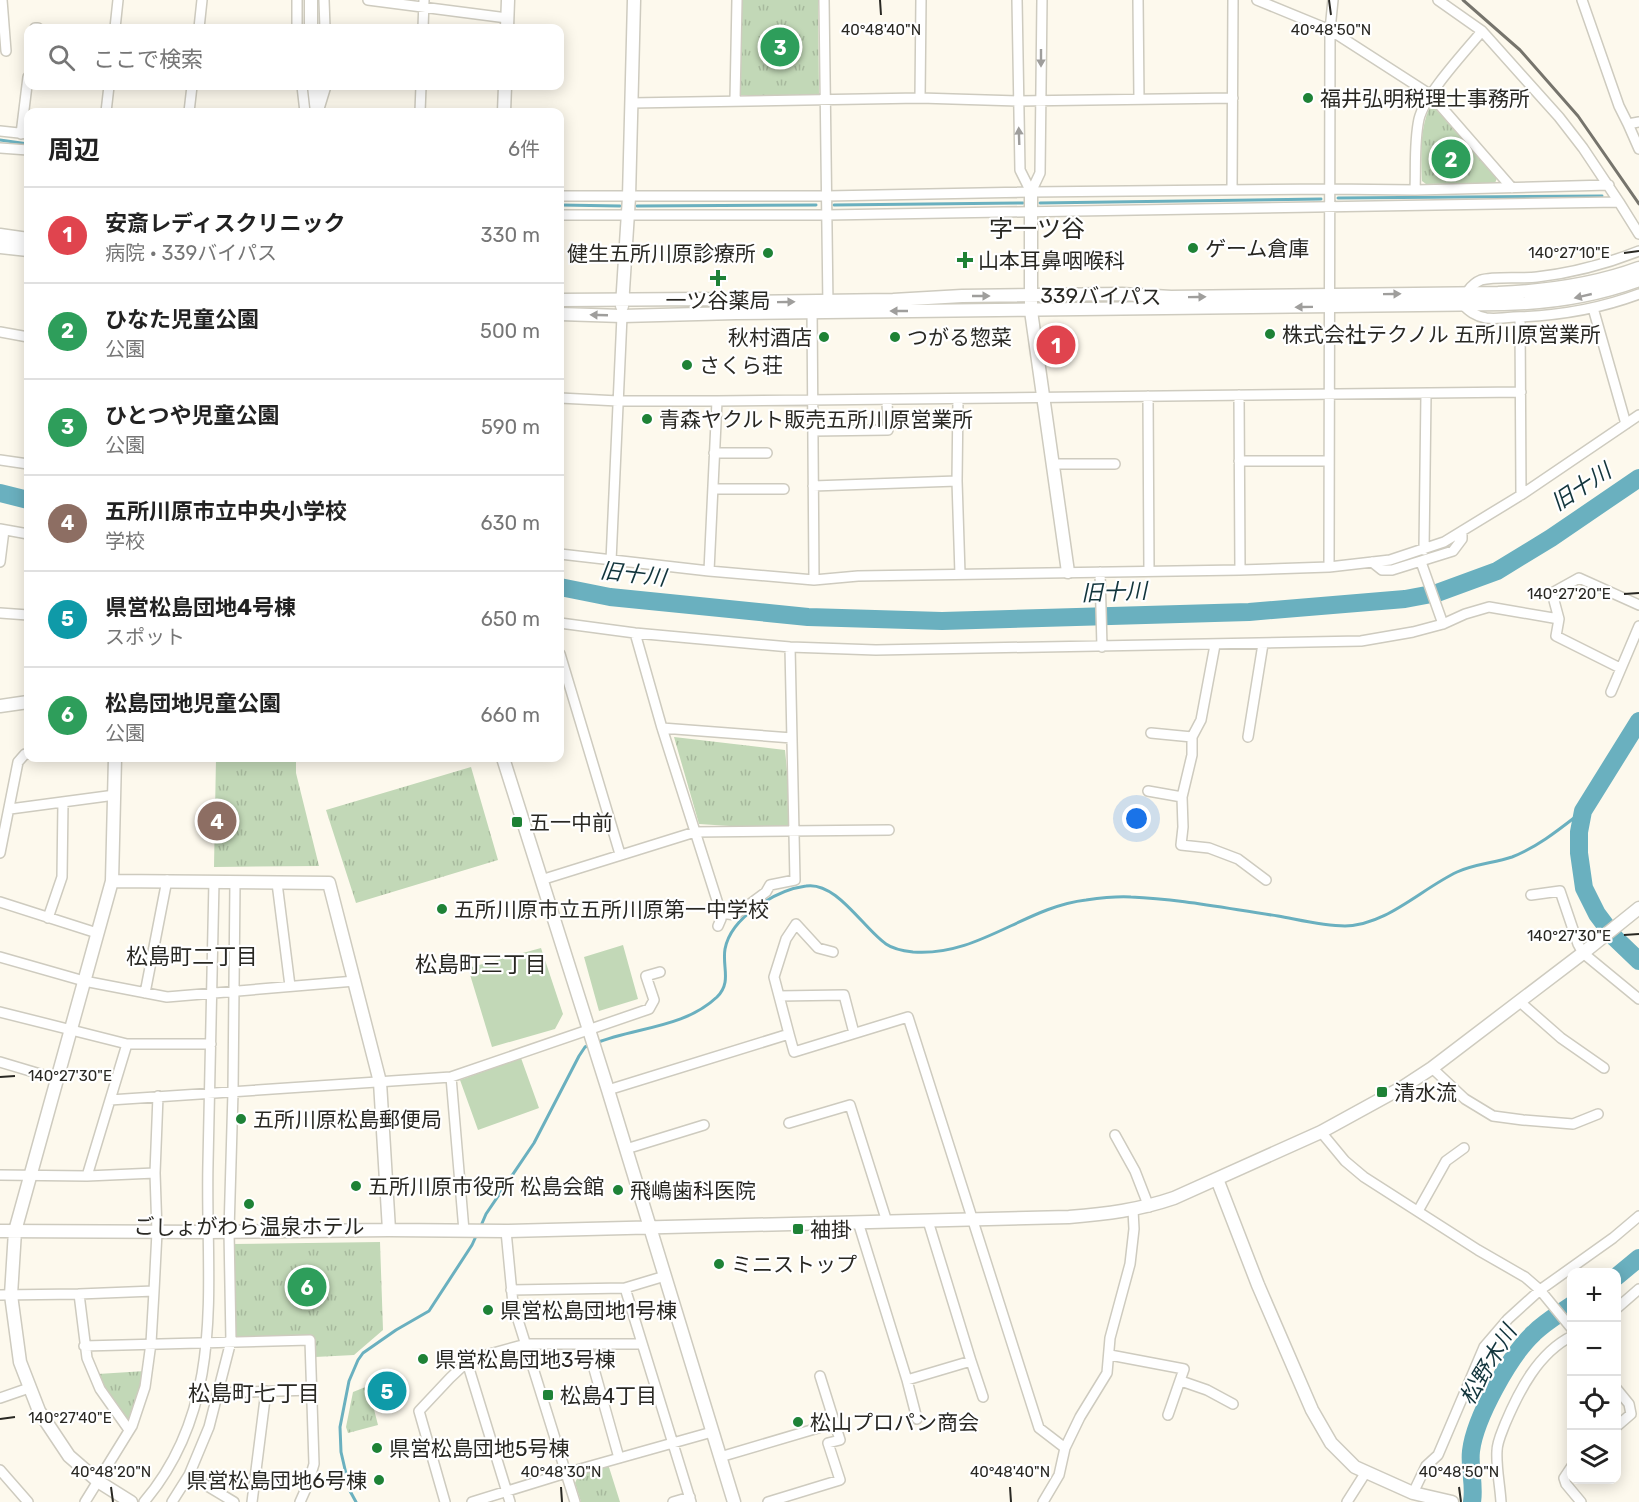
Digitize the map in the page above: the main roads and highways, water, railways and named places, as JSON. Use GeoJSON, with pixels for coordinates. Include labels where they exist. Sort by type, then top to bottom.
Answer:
{"type":"FeatureCollection","features":[{"type":"Feature","properties":{"kind":"waterway"},"geometry":{"type":"LineString","coordinates":[[0,140],[24,143]]}},
{"type":"Feature","properties":{"kind":"waterway"},"geometry":{"type":"LineString","coordinates":[[1338,198],[1602,196]]}},
{"type":"Feature","properties":{"kind":"waterway"},"geometry":{"type":"LineString","coordinates":[[1040,203],[1321,199]]}},
{"type":"Feature","properties":{"kind":"waterway"},"geometry":{"type":"LineString","coordinates":[[834,205],[1023,203]]}},
{"type":"Feature","properties":{"kind":"waterway"},"geometry":{"type":"LineString","coordinates":[[564,205],[620,206]]}},
{"type":"Feature","properties":{"kind":"waterway"},"geometry":{"type":"LineString","coordinates":[[637,206],[816,205]]}},
{"type":"Feature","properties":{"kind":"waterway","name":"旧十川"},"geometry":{"type":"LineString","coordinates":[[564,588],[610,597],[808,617],[942,621],[1249,612],[1405,599],[1437,593],[1497,571],[1551,538],[1639,478]]}},
{"type":"Feature","properties":{"kind":"waterway","name":"旧十川"},"geometry":{"type":"LineString","coordinates":[[0,493],[24,499]]}},
{"type":"Feature","properties":{"kind":"waterway","name":"松野木川"},"geometry":{"type":"LineString","coordinates":[[1639,721],[1583,811],[1579,832],[1579,853],[1584,888],[1597,914],[1615,938],[1639,961]]}},
{"type":"Feature","properties":{"kind":"waterway"},"geometry":{"type":"LineString","coordinates":[[596,1043],[660,1026],[704,1007],[717,997],[724,986],[725,949],[736,926],[745,916],[769,899],[806,886],[817,886],[838,898],[886,944],[913,952],[959,947],[1064,904],[1114,897],[1186,902],[1345,926],[1375,920],[1464,869],[1522,853],[1549,837],[1583,811]]}},
{"type":"Feature","properties":{"kind":"waterway"},"geometry":{"type":"LineString","coordinates":[[480,1228],[486,1214],[534,1143],[579,1056],[585,1047],[590,1045]]}},
{"type":"Feature","properties":{"kind":"waterway"},"geometry":{"type":"LineString","coordinates":[[356,1502],[350,1491],[341,1452],[340,1427],[349,1381],[358,1360],[363,1353],[396,1330],[429,1311],[477,1234]]}},
{"type":"Feature","properties":{"kind":"waterway","name":"松野木川"},"geometry":{"type":"LineString","coordinates":[[1621,1273],[1639,1258]]}},
{"type":"Feature","properties":{"kind":"waterway","name":"松野木川"},"geometry":{"type":"LineString","coordinates":[[1472,1502],[1471,1451],[1486,1405],[1505,1371],[1525,1343],[1543,1325],[1567,1308]]}},
{"type":"Feature","properties":{"kind":"railway"},"geometry":{"type":"LineString","coordinates":[[1463,0],[1520,50],[1578,116],[1639,204]]}},
{"type":"Feature","properties":{"kind":"place","name":"ひとつや児童公園"},"geometry":{"type":"Point","coordinates":[780,47]}},
{"type":"Feature","properties":{"kind":"place","name":"福井弘明税理士事務所"},"geometry":{"type":"Point","coordinates":[1308,98]}},
{"type":"Feature","properties":{"kind":"place","name":"ひなた児童公園"},"geometry":{"type":"Point","coordinates":[1451,159]}},
{"type":"Feature","properties":{"kind":"place","name":"ゲーム倉庫"},"geometry":{"type":"Point","coordinates":[1193,248]}},
{"type":"Feature","properties":{"kind":"place","name":"健生五所川原診療所"},"geometry":{"type":"Point","coordinates":[768,253]}},
{"type":"Feature","properties":{"kind":"place","name":"山本耳鼻咽喉科"},"geometry":{"type":"Point","coordinates":[965,260]}},
{"type":"Feature","properties":{"kind":"place","name":"一ツ谷薬局"},"geometry":{"type":"Point","coordinates":[718,278]}},
{"type":"Feature","properties":{"kind":"place","name":"株式会社テクノル 五所川原営業所"},"geometry":{"type":"Point","coordinates":[1270,334]}},
{"type":"Feature","properties":{"kind":"place","name":"秋村酒店"},"geometry":{"type":"Point","coordinates":[824,337]}},
{"type":"Feature","properties":{"kind":"place","name":"つがる惣菜"},"geometry":{"type":"Point","coordinates":[895,337]}},
{"type":"Feature","properties":{"kind":"place","name":"安斎レディスクリニック"},"geometry":{"type":"Point","coordinates":[1056,345]}},
{"type":"Feature","properties":{"kind":"place","name":"さくら荘"},"geometry":{"type":"Point","coordinates":[687,365]}},
{"type":"Feature","properties":{"kind":"place","name":"青森ヤクルト販売五所川原営業所"},"geometry":{"type":"Point","coordinates":[647,419]}},
{"type":"Feature","properties":{"kind":"place","name":"五所川原市立中央小学校"},"geometry":{"type":"Point","coordinates":[217,821]}},
{"type":"Feature","properties":{"kind":"place","name":"五一中前"},"geometry":{"type":"Point","coordinates":[517,822]}},
{"type":"Feature","properties":{"kind":"place","name":"五所川原市立五所川原第一中学校"},"geometry":{"type":"Point","coordinates":[442,909]}},
{"type":"Feature","properties":{"kind":"place","name":"清水流"},"geometry":{"type":"Point","coordinates":[1382,1092]}},
{"type":"Feature","properties":{"kind":"place","name":"五所川原松島郵便局"},"geometry":{"type":"Point","coordinates":[241,1119]}},
{"type":"Feature","properties":{"kind":"place","name":"五所川原市役所 松島会館"},"geometry":{"type":"Point","coordinates":[356,1186]}},
{"type":"Feature","properties":{"kind":"place","name":"飛嶋歯科医院"},"geometry":{"type":"Point","coordinates":[618,1190]}},
{"type":"Feature","properties":{"kind":"place","name":"ごしょがわら温泉ホテル"},"geometry":{"type":"Point","coordinates":[249,1204]}},
{"type":"Feature","properties":{"kind":"place","name":"袖掛"},"geometry":{"type":"Point","coordinates":[798,1229]}},
{"type":"Feature","properties":{"kind":"place","name":"ミニストップ"},"geometry":{"type":"Point","coordinates":[719,1264]}},
{"type":"Feature","properties":{"kind":"place","name":"松島団地児童公園"},"geometry":{"type":"Point","coordinates":[307,1287]}},
{"type":"Feature","properties":{"kind":"place","name":"県営松島団地1号棟"},"geometry":{"type":"Point","coordinates":[488,1310]}},
{"type":"Feature","properties":{"kind":"place","name":"県営松島団地3号棟"},"geometry":{"type":"Point","coordinates":[423,1359]}},
{"type":"Feature","properties":{"kind":"place","name":"県営松島団地4号棟"},"geometry":{"type":"Point","coordinates":[387,1391]}},
{"type":"Feature","properties":{"kind":"place","name":"松島4丁目"},"geometry":{"type":"Point","coordinates":[548,1395]}},
{"type":"Feature","properties":{"kind":"place","name":"松山プロパン商会"},"geometry":{"type":"Point","coordinates":[798,1422]}},
{"type":"Feature","properties":{"kind":"place","name":"県営松島団地5号棟"},"geometry":{"type":"Point","coordinates":[377,1448]}},
{"type":"Feature","properties":{"kind":"place","name":"県営松島団地6号棟"},"geometry":{"type":"Point","coordinates":[379,1480]}},
{"type":"Feature","properties":{"kind":"district","name":"字一ツ谷"},"geometry":{"type":"Point","coordinates":[1037,229]}},
{"type":"Feature","properties":{"kind":"district","name":"松島町二丁目"},"geometry":{"type":"Point","coordinates":[192,956]}},
{"type":"Feature","properties":{"kind":"district","name":"松島町三丁目"},"geometry":{"type":"Point","coordinates":[481,964]}},
{"type":"Feature","properties":{"kind":"district","name":"松島町七丁目"},"geometry":{"type":"Point","coordinates":[254,1393]}}]}
